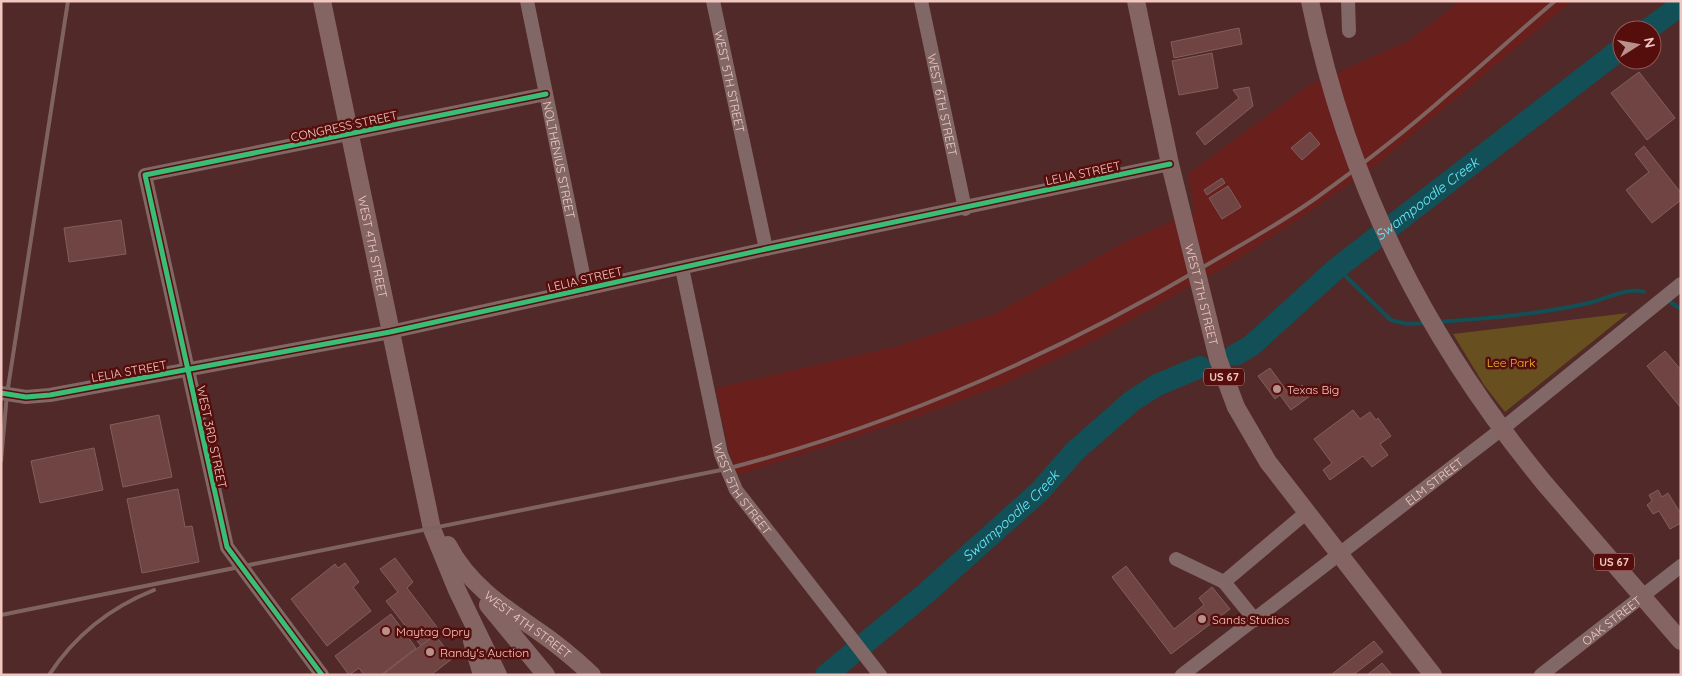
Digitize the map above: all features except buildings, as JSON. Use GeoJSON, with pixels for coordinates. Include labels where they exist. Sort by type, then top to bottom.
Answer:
{"type":"FeatureCollection","features":[{"type":"Feature","properties":{"kind":"main road","name":"WEST 4TH STREET"},"geometry":{"type":"LineString","coordinates":[[322,1],[432,528],[457,590]]}},
{"type":"Feature","properties":{"kind":"main road","name":"WEST 7TH STREET"},"geometry":{"type":"LineString","coordinates":[[1136,1],[1170,164],[1227,386],[1236,407],[1268,462],[1433,675]]}},
{"type":"Feature","properties":{"kind":"main road","name":"US 67"},"geometry":{"type":"LineString","coordinates":[[1310,1],[1321,52],[1346,136],[1382,228],[1424,312],[1463,375],[1505,435],[1681,641]]}},
{"type":"Feature","properties":{"kind":"main road","name":"WEST 4TH STREET"},"geometry":{"type":"LineString","coordinates":[[424,492],[447,543],[464,572],[506,610],[545,636],[592,675]]}},
{"type":"Feature","properties":{"kind":"main road"},"geometry":{"type":"LineString","coordinates":[[464,572],[474,588],[546,675]]}},
{"type":"Feature","properties":{"kind":"main road"},"geometry":{"type":"LineString","coordinates":[[457,590],[482,675]]}},
{"type":"Feature","properties":{"kind":"main road"},"geometry":{"type":"LineString","coordinates":[[457,590],[498,675]]}},
{"type":"Feature","properties":{"kind":"street","name":"NOLTHENIUS STREET"},"geometry":{"type":"LineString","coordinates":[[527,1],[586,289]]}},
{"type":"Feature","properties":{"kind":"street","name":"WEST 5TH STREET"},"geometry":{"type":"LineString","coordinates":[[713,1],[766,249]]}},
{"type":"Feature","properties":{"kind":"street","name":"WEST 6TH STREET"},"geometry":{"type":"LineString","coordinates":[[921,1],[965,209]]}},
{"type":"Feature","properties":{"kind":"street"},"geometry":{"type":"LineString","coordinates":[[1348,1],[1349,31]]}},
{"type":"Feature","properties":{"kind":"street","name":"CONGRESS STREET"},"geometry":{"type":"LineString","coordinates":[[145,176],[546,94]]}},
{"type":"Feature","properties":{"kind":"street","name":"LELIA STREET"},"geometry":{"type":"LineString","coordinates":[[1,393],[26,397],[50,396],[390,332],[766,249],[965,209],[1170,164]]}},
{"type":"Feature","properties":{"kind":"street","name":"WEST 3RD STREET"},"geometry":{"type":"LineString","coordinates":[[145,176],[227,547],[322,675]]}},
{"type":"Feature","properties":{"kind":"street","name":"WEST 5TH STREET"},"geometry":{"type":"LineString","coordinates":[[682,268],[726,469],[736,490],[879,674]]}},
{"type":"Feature","properties":{"kind":"street","name":"ELM STREET"},"geometry":{"type":"LineString","coordinates":[[1182,675],[1507,425],[1681,284]]}},
{"type":"Feature","properties":{"kind":"street"},"geometry":{"type":"LineString","coordinates":[[1224,582],[1307,512]]}},
{"type":"Feature","properties":{"kind":"street"},"geometry":{"type":"LineString","coordinates":[[1176,559],[1224,582],[1255,620]]}},
{"type":"Feature","properties":{"kind":"street","name":"OAK STREET"},"geometry":{"type":"LineString","coordinates":[[1541,675],[1681,566]]}},
{"type":"Feature","properties":{"kind":"shaded area"},"geometry":{"type":"Polygon","coordinates":[[[1460,1],[1572,1],[1380,162],[1302,217],[1228,265],[1088,344],[1000,386],[913,418],[738,475],[728,449],[716,388],[898,346],[994,314],[1127,241],[1195,211],[1188,174],[1309,85],[1408,41],[1460,1]]]}},
{"type":"Feature","properties":{"kind":"green space","name":"Lee Park"},"geometry":{"type":"Polygon","coordinates":[[[1628,313],[1505,412],[1484,385],[1453,334],[1628,313]]]}},
{"type":"Feature","properties":{"kind":"waterway","name":"Swampoodle Creek"},"geometry":{"type":"LineString","coordinates":[[1661,20],[1681,5]]}},
{"type":"Feature","properties":{"kind":"waterway","name":"Swampoodle Creek"},"geometry":{"type":"LineString","coordinates":[[1235,355],[1251,346],[1337,268],[1612,56]]}},
{"type":"Feature","properties":{"kind":"waterway"},"geometry":{"type":"LineString","coordinates":[[1337,268],[1391,320],[1407,324],[1425,323]]}},
{"type":"Feature","properties":{"kind":"waterway"},"geometry":{"type":"LineString","coordinates":[[1437,322],[1532,313],[1589,303],[1623,292],[1644,292]]}},
{"type":"Feature","properties":{"kind":"waterway"},"geometry":{"type":"LineString","coordinates":[[1670,302],[1681,309]]}},
{"type":"Feature","properties":{"kind":"waterway","name":"Swampoodle Creek"},"geometry":{"type":"LineString","coordinates":[[826,675],[925,594],[1040,491],[1075,451],[1132,401],[1157,385],[1200,367]]}},
{"type":"Feature","properties":{"kind":"railway"},"geometry":{"type":"LineString","coordinates":[[1,461],[7,394],[68,1]]}},
{"type":"Feature","properties":{"kind":"railway"},"geometry":{"type":"LineString","coordinates":[[1,615],[726,469],[789,451],[912,409],[1032,358],[1090,329],[1148,298],[1289,216],[1333,186],[1401,134],[1555,1]]}},
{"type":"Feature","properties":{"kind":"railway"},"geometry":{"type":"LineString","coordinates":[[49,675],[70,647],[94,624],[122,605],[154,590]]}},
{"type":"Feature","properties":{"kind":"cycle path"},"geometry":{"type":"LineString","coordinates":[[322,675],[227,547],[145,175],[546,94]]}},
{"type":"Feature","properties":{"kind":"cycle path"},"geometry":{"type":"LineString","coordinates":[[1,393],[26,397],[50,395],[390,332],[766,249],[1170,164]]}},
{"type":"Feature","properties":{"kind":"place","name":"Texas Big"},"geometry":{"type":"Point","coordinates":[1277,389]}},
{"type":"Feature","properties":{"kind":"place","name":"Sands Studios"},"geometry":{"type":"Point","coordinates":[1202,619]}},
{"type":"Feature","properties":{"kind":"place","name":"Maytag Opry"},"geometry":{"type":"Point","coordinates":[386,631]}},
{"type":"Feature","properties":{"kind":"place","name":"Randy's Auction"},"geometry":{"type":"Point","coordinates":[430,652]}}]}
